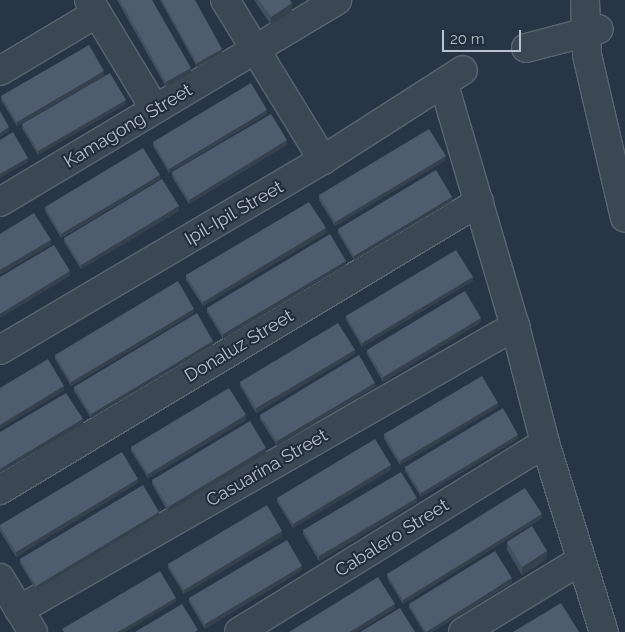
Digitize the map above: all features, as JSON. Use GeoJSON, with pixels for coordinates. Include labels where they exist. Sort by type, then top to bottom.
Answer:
{"type":"FeatureCollection","features":[{"type":"Feature","properties":{"kind":"street"},"geometry":{"type":"LineString","coordinates":[[225,0],[323,160]]}},
{"type":"Feature","properties":{"kind":"street","name":"Kamagong Street"},"geometry":{"type":"LineString","coordinates":[[0,202],[337,0]]}},
{"type":"Feature","properties":{"kind":"street"},"geometry":{"type":"LineString","coordinates":[[0,70],[93,6],[155,109]]}},
{"type":"Feature","properties":{"kind":"street"},"geometry":{"type":"LineString","coordinates":[[526,48],[589,18]]}},
{"type":"Feature","properties":{"kind":"street"},"geometry":{"type":"LineString","coordinates":[[589,18],[625,139]]}},
{"type":"Feature","properties":{"kind":"street"},"geometry":{"type":"LineString","coordinates":[[589,18],[587,54],[625,218]]}},
{"type":"Feature","properties":{"kind":"street","name":"Ipil-Ipil Street"},"geometry":{"type":"LineString","coordinates":[[0,350],[323,160],[454,77],[479,202]]}},
{"type":"Feature","properties":{"kind":"street"},"geometry":{"type":"LineString","coordinates":[[479,202],[515,326],[545,443],[580,561],[604,632]]}},
{"type":"Feature","properties":{"kind":"street","name":"Donaluz Street"},"geometry":{"type":"LineString","coordinates":[[0,490],[479,202]]}},
{"type":"Feature","properties":{"kind":"street","name":"Casuarina Street"},"geometry":{"type":"LineString","coordinates":[[26,621],[515,326]]}},
{"type":"Feature","properties":{"kind":"street","name":"Cabalero Street"},"geometry":{"type":"LineString","coordinates":[[239,632],[545,443]]}},
{"type":"Feature","properties":{"kind":"street"},"geometry":{"type":"LineString","coordinates":[[463,632],[580,561]]}},
{"type":"Feature","properties":{"kind":"street"},"geometry":{"type":"LineString","coordinates":[[0,578],[26,621]]}},
{"type":"Feature","properties":{"kind":"building"},"geometry":{"type":"Polygon","coordinates":[[[120,0],[152,0],[191,68],[166,82],[120,0]]]}},
{"type":"Feature","properties":{"kind":"building"},"geometry":{"type":"Polygon","coordinates":[[[162,0],[195,0],[222,49],[197,63],[162,0]]]}},
{"type":"Feature","properties":{"kind":"building"},"geometry":{"type":"Polygon","coordinates":[[[259,0],[290,0],[292,3],[271,17],[259,0]]]}},
{"type":"Feature","properties":{"kind":"building"},"geometry":{"type":"Polygon","coordinates":[[[89,45],[104,71],[17,122],[1,96],[89,45]]]}},
{"type":"Feature","properties":{"kind":"building"},"geometry":{"type":"Polygon","coordinates":[[[110,73],[126,100],[38,151],[22,124],[110,73]]]}},
{"type":"Feature","properties":{"kind":"building"},"geometry":{"type":"Polygon","coordinates":[[[251,83],[267,110],[169,169],[153,142],[251,83]]]}},
{"type":"Feature","properties":{"kind":"building"},"geometry":{"type":"Polygon","coordinates":[[[0,111],[9,127],[0,133],[0,111]]]}},
{"type":"Feature","properties":{"kind":"building"},"geometry":{"type":"Polygon","coordinates":[[[271,114],[287,140],[189,200],[172,172],[271,114]]]}},
{"type":"Feature","properties":{"kind":"building"},"geometry":{"type":"Polygon","coordinates":[[[429,129],[446,156],[335,222],[319,195],[429,129]]]}},
{"type":"Feature","properties":{"kind":"building"},"geometry":{"type":"Polygon","coordinates":[[[13,132],[28,158],[0,174],[0,140],[13,132]]]}},
{"type":"Feature","properties":{"kind":"building"},"geometry":{"type":"Polygon","coordinates":[[[143,148],[160,175],[61,234],[45,207],[143,148]]]}},
{"type":"Feature","properties":{"kind":"building"},"geometry":{"type":"Polygon","coordinates":[[[436,170],[452,197],[354,256],[338,229],[436,170]]]}},
{"type":"Feature","properties":{"kind":"building"},"geometry":{"type":"Polygon","coordinates":[[[162,179],[179,206],[81,265],[64,238],[162,179]]]}},
{"type":"Feature","properties":{"kind":"building"},"geometry":{"type":"Polygon","coordinates":[[[309,202],[326,228],[203,302],[186,275],[309,202]]]}},
{"type":"Feature","properties":{"kind":"building"},"geometry":{"type":"Polygon","coordinates":[[[34,213],[51,240],[0,270],[0,234],[34,213]]]}},
{"type":"Feature","properties":{"kind":"building"},"geometry":{"type":"Polygon","coordinates":[[[330,234],[346,261],[223,334],[207,308],[330,234]]]}},
{"type":"Feature","properties":{"kind":"building"},"geometry":{"type":"Polygon","coordinates":[[[54,245],[70,271],[0,314],[0,277],[54,245]]]}},
{"type":"Feature","properties":{"kind":"building"},"geometry":{"type":"Polygon","coordinates":[[[456,250],[473,277],[362,343],[346,316],[456,250]]]}},
{"type":"Feature","properties":{"kind":"building"},"geometry":{"type":"Polygon","coordinates":[[[178,281],[194,309],[71,382],[55,355],[178,281]]]}},
{"type":"Feature","properties":{"kind":"building"},"geometry":{"type":"Polygon","coordinates":[[[465,291],[481,318],[383,377],[367,350],[465,291]]]}},
{"type":"Feature","properties":{"kind":"building"},"geometry":{"type":"Polygon","coordinates":[[[197,313],[213,341],[91,414],[74,387],[197,313]]]}},
{"type":"Feature","properties":{"kind":"building"},"geometry":{"type":"Polygon","coordinates":[[[338,323],[355,350],[256,408],[240,382],[338,323]]]}},
{"type":"Feature","properties":{"kind":"building"},"geometry":{"type":"Polygon","coordinates":[[[359,355],[375,383],[277,441],[260,415],[359,355]]]}},
{"type":"Feature","properties":{"kind":"building"},"geometry":{"type":"Polygon","coordinates":[[[48,359],[64,386],[0,425],[0,388],[48,359]]]}},
{"type":"Feature","properties":{"kind":"building"},"geometry":{"type":"Polygon","coordinates":[[[482,376],[498,403],[400,461],[384,434],[482,376]]]}},
{"type":"Feature","properties":{"kind":"building"},"geometry":{"type":"Polygon","coordinates":[[[229,388],[246,415],[148,474],[131,447],[229,388]]]}},
{"type":"Feature","properties":{"kind":"building"},"geometry":{"type":"Polygon","coordinates":[[[66,393],[83,419],[0,469],[0,432],[66,393]]]}},
{"type":"Feature","properties":{"kind":"building"},"geometry":{"type":"Polygon","coordinates":[[[503,408],[518,435],[421,493],[405,467],[503,408]]]}},
{"type":"Feature","properties":{"kind":"building"},"geometry":{"type":"Polygon","coordinates":[[[250,421],[266,448],[168,507],[152,480],[250,421]]]}},
{"type":"Feature","properties":{"kind":"building"},"geometry":{"type":"Polygon","coordinates":[[[375,439],[391,465],[293,524],[277,498],[375,439]]]}},
{"type":"Feature","properties":{"kind":"building"},"geometry":{"type":"Polygon","coordinates":[[[122,452],[138,479],[16,552],[0,525],[122,452]]]}},
{"type":"Feature","properties":{"kind":"building"},"geometry":{"type":"Polygon","coordinates":[[[401,472],[417,498],[319,556],[303,530],[401,472]]]}},
{"type":"Feature","properties":{"kind":"building"},"geometry":{"type":"Polygon","coordinates":[[[143,485],[159,512],[36,586],[20,559],[143,485]]]}},
{"type":"Feature","properties":{"kind":"building"},"geometry":{"type":"Polygon","coordinates":[[[525,488],[542,514],[403,600],[387,574],[525,488]]]}},
{"type":"Feature","properties":{"kind":"building"},"geometry":{"type":"Polygon","coordinates":[[[267,505],[282,531],[184,590],[168,564],[267,505]]]}},
{"type":"Feature","properties":{"kind":"building"},"geometry":{"type":"Polygon","coordinates":[[[532,526],[547,551],[522,567],[507,542],[532,526]]]}},
{"type":"Feature","properties":{"kind":"building"},"geometry":{"type":"Polygon","coordinates":[[[287,540],[302,566],[205,624],[189,598],[287,540]]]}},
{"type":"Feature","properties":{"kind":"building"},"geometry":{"type":"Polygon","coordinates":[[[495,551],[512,578],[426,632],[409,604],[495,551]]]}},
{"type":"Feature","properties":{"kind":"building"},"geometry":{"type":"Polygon","coordinates":[[[160,571],[176,598],[118,632],[64,632],[62,629],[160,571]]]}},
{"type":"Feature","properties":{"kind":"building"},"geometry":{"type":"Polygon","coordinates":[[[378,577],[395,604],[350,632],[289,632],[378,577]]]}},
{"type":"Feature","properties":{"kind":"building"},"geometry":{"type":"Polygon","coordinates":[[[561,603],[579,632],[513,632],[561,603]]]}},
{"type":"Feature","properties":{"kind":"building"},"geometry":{"type":"Polygon","coordinates":[[[182,604],[198,630],[195,632],[135,632],[182,604]]]}},
{"type":"Feature","properties":{"kind":"building"},"geometry":{"type":"Polygon","coordinates":[[[400,608],[415,632],[360,632],[400,608]]]}}]}
